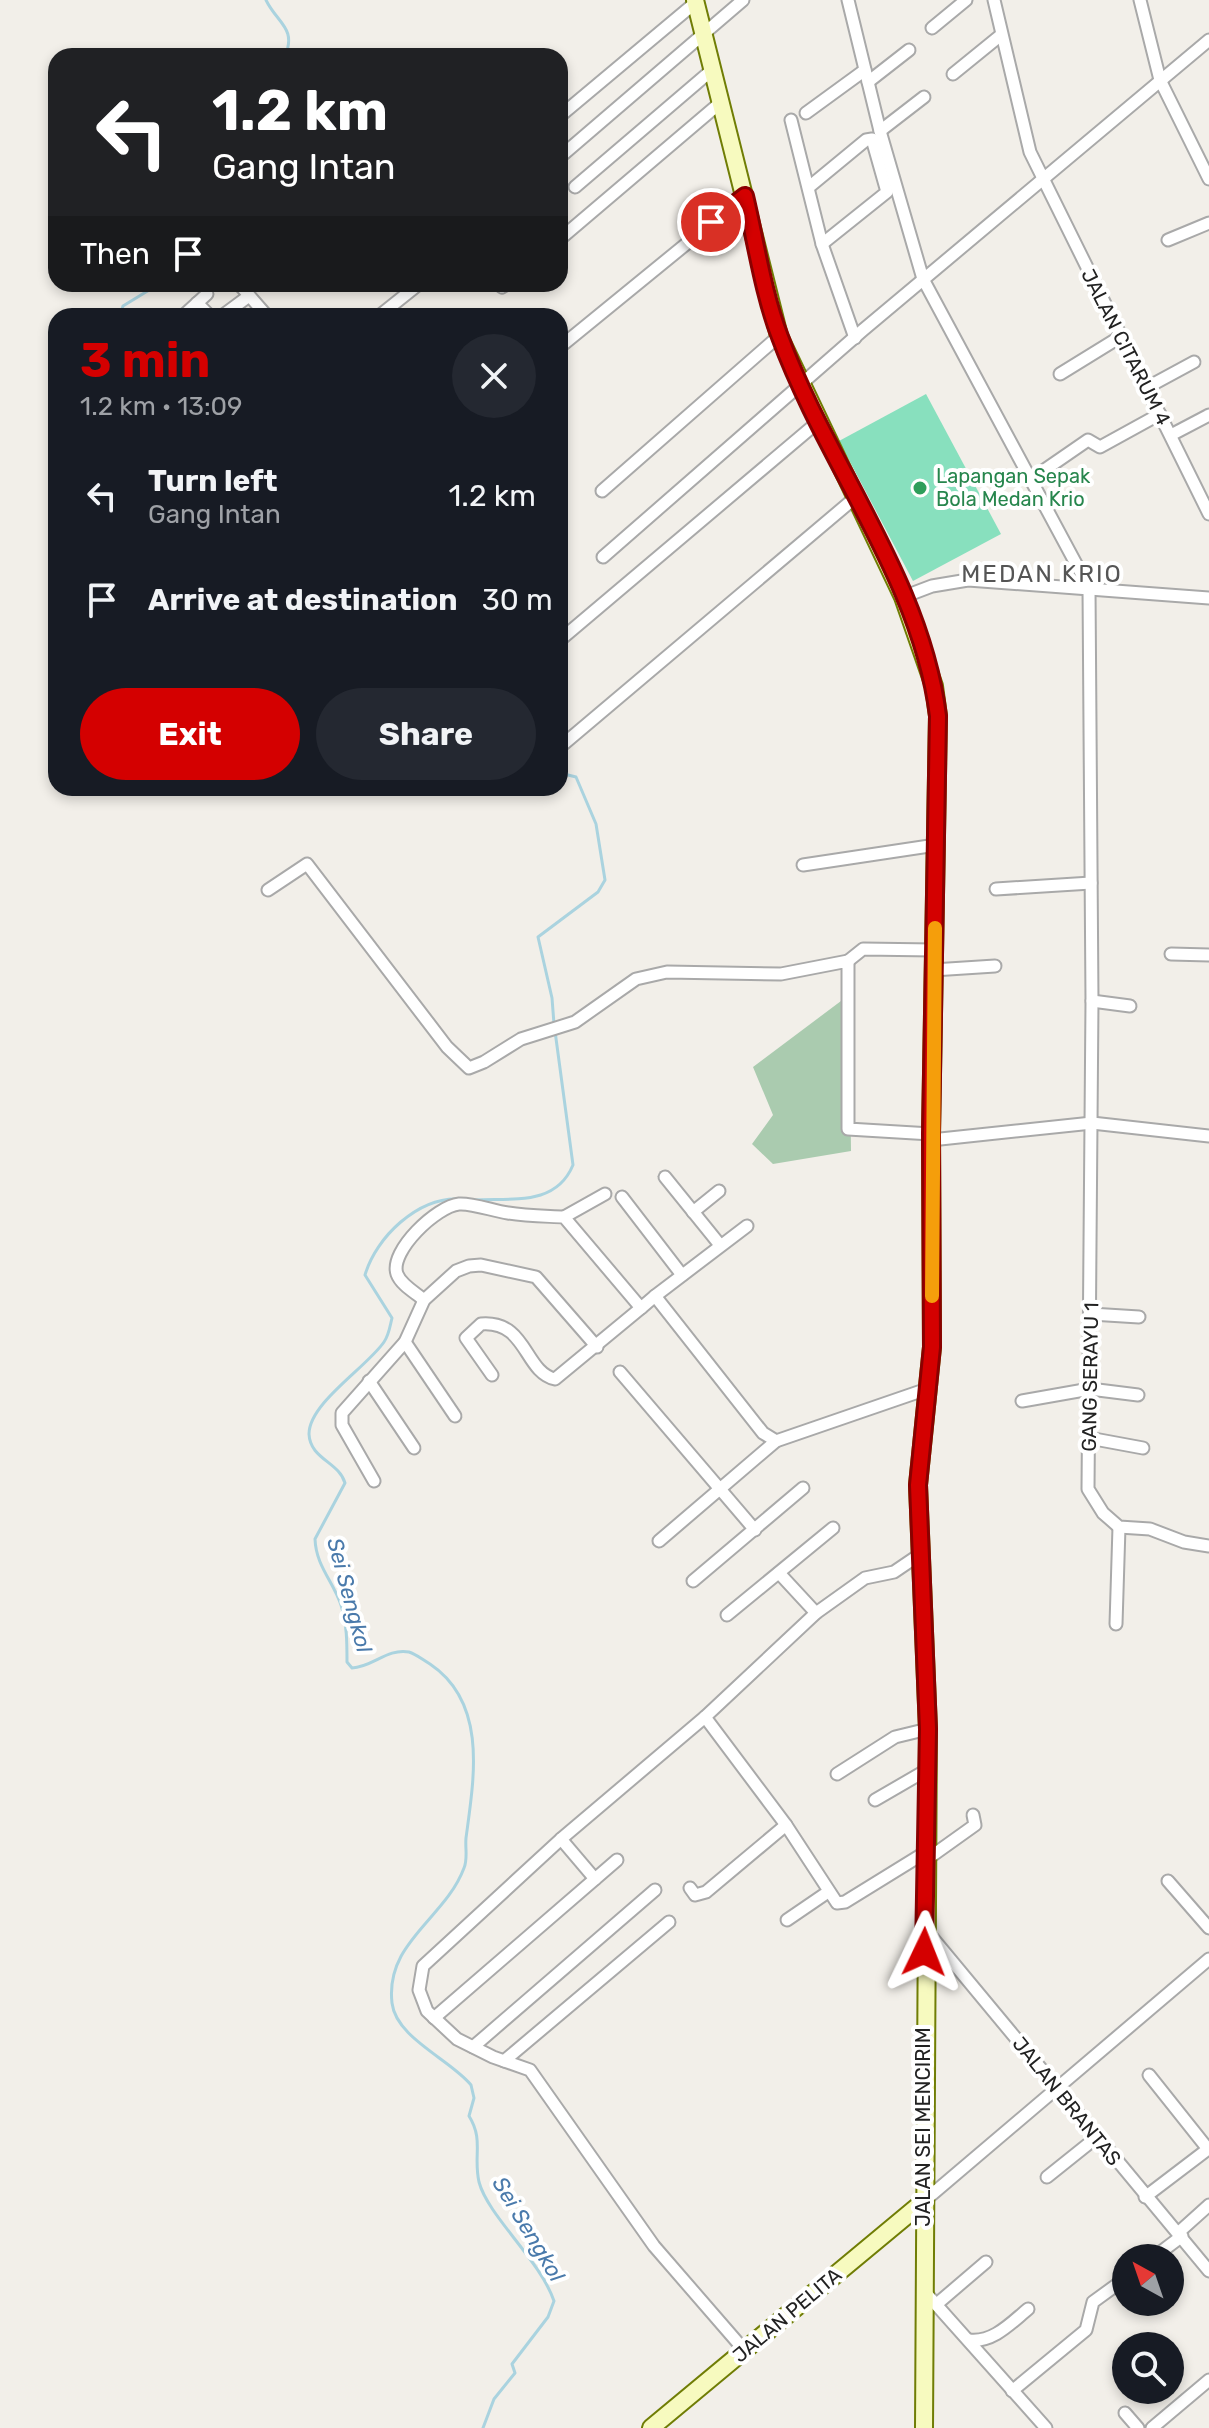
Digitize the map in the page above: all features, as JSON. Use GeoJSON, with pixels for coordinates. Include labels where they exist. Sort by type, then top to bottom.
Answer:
{"type":"FeatureCollection","features":[{"type":"Feature","properties":{"kind":"street"},"geometry":{"type":"LineString","coordinates":[[568,150],[743,0]]}},
{"type":"Feature","properties":{"kind":"street"},"geometry":{"type":"LineString","coordinates":[[848,0],[880,131],[923,279],[1089,588]]}},
{"type":"Feature","properties":{"kind":"street"},"geometry":{"type":"LineString","coordinates":[[932,28],[966,0]]}},
{"type":"Feature","properties":{"kind":"street","name":"JALAN CITARUM 4"},"geometry":{"type":"LineString","coordinates":[[994,0],[1030,152],[1209,514]]}},
{"type":"Feature","properties":{"kind":"street"},"geometry":{"type":"LineString","coordinates":[[1140,0],[1160,80],[1209,179]]}},
{"type":"Feature","properties":{"kind":"street"},"geometry":{"type":"LineString","coordinates":[[568,109],[695,1]]}},
{"type":"Feature","properties":{"kind":"street","name":"JALAN SEI MENCIRIM"},"geometry":{"type":"LineString","coordinates":[[695,1],[779,336],[903,597],[934,686],[938,716],[931,1137],[932,1347],[918,1485],[928,1729],[925,1771],[924,2428]]}},
{"type":"Feature","properties":{"kind":"street"},"geometry":{"type":"LineString","coordinates":[[953,74],[1001,35]]}},
{"type":"Feature","properties":{"kind":"street"},"geometry":{"type":"LineString","coordinates":[[603,557],[923,279],[1209,40]]}},
{"type":"Feature","properties":{"kind":"street"},"geometry":{"type":"LineString","coordinates":[[806,113],[909,50]]}},
{"type":"Feature","properties":{"kind":"street"},"geometry":{"type":"LineString","coordinates":[[575,187],[712,70]]}},
{"type":"Feature","properties":{"kind":"street"},"geometry":{"type":"LineString","coordinates":[[880,131],[924,97]]}},
{"type":"Feature","properties":{"kind":"street"},"geometry":{"type":"LineString","coordinates":[[568,232],[720,103]]}},
{"type":"Feature","properties":{"kind":"street"},"geometry":{"type":"LineString","coordinates":[[791,120],[822,244],[855,338]]}},
{"type":"Feature","properties":{"kind":"street"},"geometry":{"type":"LineString","coordinates":[[809,187],[866,140],[872,139],[887,192],[822,244]]}},
{"type":"Feature","properties":{"kind":"street"},"geometry":{"type":"LineString","coordinates":[[568,340],[745,196]]}},
{"type":"Feature","properties":{"kind":"street"},"geometry":{"type":"LineString","coordinates":[[1168,240],[1209,223]]}},
{"type":"Feature","properties":{"kind":"street"},"geometry":{"type":"LineString","coordinates":[[246,292],[260,308]]}},
{"type":"Feature","properties":{"kind":"street"},"geometry":{"type":"LineString","coordinates":[[389,308],[409,292]]}},
{"type":"Feature","properties":{"kind":"street"},"geometry":{"type":"LineString","coordinates":[[192,308],[207,294]]}},
{"type":"Feature","properties":{"kind":"street"},"geometry":{"type":"LineString","coordinates":[[233,308],[249,296]]}},
{"type":"Feature","properties":{"kind":"street"},"geometry":{"type":"LineString","coordinates":[[197,303],[202,308]]}},
{"type":"Feature","properties":{"kind":"street"},"geometry":{"type":"LineString","coordinates":[[602,491],[779,336]]}},
{"type":"Feature","properties":{"kind":"street"},"geometry":{"type":"LineString","coordinates":[[1060,374],[1120,337]]}},
{"type":"Feature","properties":{"kind":"street"},"geometry":{"type":"LineString","coordinates":[[1146,388],[1194,362]]}},
{"type":"Feature","properties":{"kind":"street"},"geometry":{"type":"LineString","coordinates":[[1030,480],[1088,440],[1100,447],[1160,414]]}},
{"type":"Feature","properties":{"kind":"street"},"geometry":{"type":"LineString","coordinates":[[1171,435],[1209,415]]}},
{"type":"Feature","properties":{"kind":"street"},"geometry":{"type":"LineString","coordinates":[[568,633],[818,422]]}},
{"type":"Feature","properties":{"kind":"street"},"geometry":{"type":"LineString","coordinates":[[568,740],[856,497]]}},
{"type":"Feature","properties":{"kind":"street"},"geometry":{"type":"LineString","coordinates":[[903,597],[932,586],[968,580],[1209,598]]}},
{"type":"Feature","properties":{"kind":"street","name":"GANG SERAYU 1"},"geometry":{"type":"LineString","coordinates":[[1089,588],[1092,1123],[1088,1489],[1103,1513],[1119,1527]]}},
{"type":"Feature","properties":{"kind":"street"},"geometry":{"type":"LineString","coordinates":[[803,865],[936,845]]}},
{"type":"Feature","properties":{"kind":"street"},"geometry":{"type":"LineString","coordinates":[[268,890],[307,864],[465,1066],[475,1067],[521,1039],[559,1029],[636,979],[667,972],[781,974],[848,961],[863,949],[934,950]]}},
{"type":"Feature","properties":{"kind":"street"},"geometry":{"type":"LineString","coordinates":[[996,889],[1091,883]]}},
{"type":"Feature","properties":{"kind":"street"},"geometry":{"type":"LineString","coordinates":[[1171,954],[1209,955]]}},
{"type":"Feature","properties":{"kind":"street"},"geometry":{"type":"LineString","coordinates":[[848,961],[848,1129],[931,1137],[1092,1123],[1209,1136]]}},
{"type":"Feature","properties":{"kind":"street"},"geometry":{"type":"LineString","coordinates":[[933,970],[995,966]]}},
{"type":"Feature","properties":{"kind":"street"},"geometry":{"type":"LineString","coordinates":[[1092,1001],[1130,1006]]}},
{"type":"Feature","properties":{"kind":"street"},"geometry":{"type":"LineString","coordinates":[[665,1177],[720,1245]]}},
{"type":"Feature","properties":{"kind":"street"},"geometry":{"type":"LineString","coordinates":[[693,1212],[719,1191]]}},
{"type":"Feature","properties":{"kind":"street"},"geometry":{"type":"LineString","coordinates":[[424,1300],[400,1280],[396,1266],[402,1249],[418,1230],[448,1207],[460,1204],[513,1214],[564,1217],[605,1194]]}},
{"type":"Feature","properties":{"kind":"street"},"geometry":{"type":"LineString","coordinates":[[622,1197],[682,1275]]}},
{"type":"Feature","properties":{"kind":"street"},"geometry":{"type":"LineString","coordinates":[[564,1217],[641,1308]]}},
{"type":"Feature","properties":{"kind":"street"},"geometry":{"type":"LineString","coordinates":[[492,1375],[466,1338],[481,1324],[499,1325],[511,1331],[545,1375],[555,1379],[655,1296],[747,1226]]}},
{"type":"Feature","properties":{"kind":"street"},"geometry":{"type":"LineString","coordinates":[[374,1481],[340,1419],[405,1342],[424,1300],[456,1271],[481,1265],[536,1277],[597,1347]]}},
{"type":"Feature","properties":{"kind":"street"},"geometry":{"type":"LineString","coordinates":[[655,1296],[763,1433],[776,1441]]}},
{"type":"Feature","properties":{"kind":"street"},"geometry":{"type":"LineString","coordinates":[[1091,1314],[1139,1317]]}},
{"type":"Feature","properties":{"kind":"street"},"geometry":{"type":"LineString","coordinates":[[405,1342],[455,1416]]}},
{"type":"Feature","properties":{"kind":"street"},"geometry":{"type":"LineString","coordinates":[[620,1372],[755,1530]]}},
{"type":"Feature","properties":{"kind":"street"},"geometry":{"type":"LineString","coordinates":[[369,1381],[414,1448]]}},
{"type":"Feature","properties":{"kind":"street"},"geometry":{"type":"LineString","coordinates":[[659,1541],[776,1441],[930,1388]]}},
{"type":"Feature","properties":{"kind":"street"},"geometry":{"type":"LineString","coordinates":[[1022,1401],[1090,1389],[1138,1395]]}},
{"type":"Feature","properties":{"kind":"street"},"geometry":{"type":"LineString","coordinates":[[1089,1438],[1143,1448]]}},
{"type":"Feature","properties":{"kind":"street"},"geometry":{"type":"LineString","coordinates":[[693,1581],[803,1488]]}},
{"type":"Feature","properties":{"kind":"street"},"geometry":{"type":"LineString","coordinates":[[1116,1624],[1119,1527],[1150,1529],[1184,1542],[1209,1546]]}},
{"type":"Feature","properties":{"kind":"street"},"geometry":{"type":"LineString","coordinates":[[727,1615],[833,1528]]}},
{"type":"Feature","properties":{"kind":"street"},"geometry":{"type":"LineString","coordinates":[[745,2351],[654,2246],[548,2090],[530,2070],[457,2039],[434,2018],[422,2001],[419,1990],[423,1966],[561,1839],[705,1717],[816,1613],[865,1578],[894,1572],[922,1553]]}},
{"type":"Feature","properties":{"kind":"street"},"geometry":{"type":"LineString","coordinates":[[779,1573],[816,1613]]}},
{"type":"Feature","properties":{"kind":"street"},"geometry":{"type":"LineString","coordinates":[[705,1717],[786,1825],[828,1892],[841,1904],[975,1825],[973,1815]]}},
{"type":"Feature","properties":{"kind":"street"},"geometry":{"type":"LineString","coordinates":[[837,1774],[895,1737],[928,1729]]}},
{"type":"Feature","properties":{"kind":"street"},"geometry":{"type":"LineString","coordinates":[[875,1800],[925,1771]]}},
{"type":"Feature","properties":{"kind":"street"},"geometry":{"type":"LineString","coordinates":[[690,1888],[695,1895],[706,1892],[786,1825]]}},
{"type":"Feature","properties":{"kind":"street"},"geometry":{"type":"LineString","coordinates":[[561,1839],[595,1879]]}},
{"type":"Feature","properties":{"kind":"street"},"geometry":{"type":"LineString","coordinates":[[434,2018],[617,1860]]}},
{"type":"Feature","properties":{"kind":"street"},"geometry":{"type":"LineString","coordinates":[[1168,1881],[1209,1928]]}},
{"type":"Feature","properties":{"kind":"street"},"geometry":{"type":"LineString","coordinates":[[473,2047],[655,1890]]}},
{"type":"Feature","properties":{"kind":"street"},"geometry":{"type":"LineString","coordinates":[[787,1920],[828,1892]]}},
{"type":"Feature","properties":{"kind":"street"},"geometry":{"type":"LineString","coordinates":[[504,2061],[669,1922]]}},
{"type":"Feature","properties":{"kind":"street","name":"JALAN BRANTAS"},"geometry":{"type":"LineString","coordinates":[[926,1930],[1209,2271]]}},
{"type":"Feature","properties":{"kind":"street"},"geometry":{"type":"LineString","coordinates":[[923,2202],[1209,1959]]}},
{"type":"Feature","properties":{"kind":"street"},"geometry":{"type":"LineString","coordinates":[[1145,2197],[1208,2150],[1149,2075]]}},
{"type":"Feature","properties":{"kind":"street"},"geometry":{"type":"LineString","coordinates":[[1047,2177],[1097,2137]]}},
{"type":"Feature","properties":{"kind":"street","name":"JALAN PELITA"},"geometry":{"type":"LineString","coordinates":[[651,2428],[923,2202]]}},
{"type":"Feature","properties":{"kind":"street"},"geometry":{"type":"LineString","coordinates":[[1169,2244],[1209,2205]]}},
{"type":"Feature","properties":{"kind":"street"},"geometry":{"type":"LineString","coordinates":[[938,2303],[986,2262]]}},
{"type":"Feature","properties":{"kind":"street"},"geometry":{"type":"LineString","coordinates":[[1012,2391],[1086,2330],[1093,2302],[1112,2288]]}},
{"type":"Feature","properties":{"kind":"street"},"geometry":{"type":"LineString","coordinates":[[924,2291],[938,2303],[1046,2428]]}},
{"type":"Feature","properties":{"kind":"street"},"geometry":{"type":"LineString","coordinates":[[969,2340],[985,2339],[1004,2330],[1028,2309]]}},
{"type":"Feature","properties":{"kind":"street"},"geometry":{"type":"LineString","coordinates":[[1152,2428],[1209,2380]]}},
{"type":"Feature","properties":{"kind":"street"},"geometry":{"type":"LineString","coordinates":[[1125,2413],[1138,2428]]}},
{"type":"Feature","properties":{"kind":"green space","name":"Lapangan Sepak Bola Medan Krio"},"geometry":{"type":"Polygon","coordinates":[[[926,394],[1001,534],[913,581],[839,441],[926,394]]]}},
{"type":"Feature","properties":{"kind":"green space"},"geometry":{"type":"Polygon","coordinates":[[[849,995],[851,1151],[773,1164],[752,1144],[773,1115],[753,1067],[849,995]]]}},
{"type":"Feature","properties":{"kind":"waterway","name":"Sei Sengkol"},"geometry":{"type":"LineString","coordinates":[[266,0],[287,32],[287,48]]}},
{"type":"Feature","properties":{"kind":"waterway","name":"Sei Sengkol"},"geometry":{"type":"LineString","coordinates":[[122,308],[146,292]]}},
{"type":"Feature","properties":{"kind":"waterway","name":"Sei Sengkol"},"geometry":{"type":"LineString","coordinates":[[554,1024],[552,998],[538,937],[598,892],[605,880],[596,824],[576,777],[568,775]]}},
{"type":"Feature","properties":{"kind":"waterway","name":"Sei Sengkol"},"geometry":{"type":"LineString","coordinates":[[475,1200],[518,1199],[545,1194],[565,1178],[573,1165],[555,1031]]}},
{"type":"Feature","properties":{"kind":"waterway","name":"Sei Sengkol"},"geometry":{"type":"LineString","coordinates":[[459,1199],[444,1200],[414,1212],[379,1247],[365,1275],[392,1318],[388,1333],[376,1352],[318,1410],[309,1434],[314,1449],[337,1470],[345,1483],[315,1539],[318,1557],[343,1612],[347,1662],[352,1668],[401,1651],[414,1654],[449,1680],[469,1720],[473,1767],[465,1865],[455,1886],[398,1963],[392,1982],[392,2003],[396,2016],[413,2038],[471,2085],[474,2098],[469,2116],[476,2133],[479,2182],[493,2209],[538,2270],[554,2301],[548,2317],[512,2364],[515,2373],[494,2399],[483,2428]]}},
{"type":"Feature","properties":{"kind":"slow traffic"},"geometry":{"type":"LineString","coordinates":[[932,1296],[935,928]]}},
{"type":"Feature","properties":{"kind":"place","name":"Lapangan Sepak Bola Medan Krio"},"geometry":{"type":"Point","coordinates":[920,488]}},
{"type":"Feature","properties":{"kind":"district","name":"MEDAN KRIO"},"geometry":{"type":"Point","coordinates":[1042,574]}},
{"type":"Feature","properties":{"kind":"route"},"geometry":{"type":"LineString","coordinates":[[711,222],[745,196],[779,336],[903,597],[934,686],[938,716],[931,1134],[932,1347],[918,1485],[928,1729],[924,1952]]}}]}
